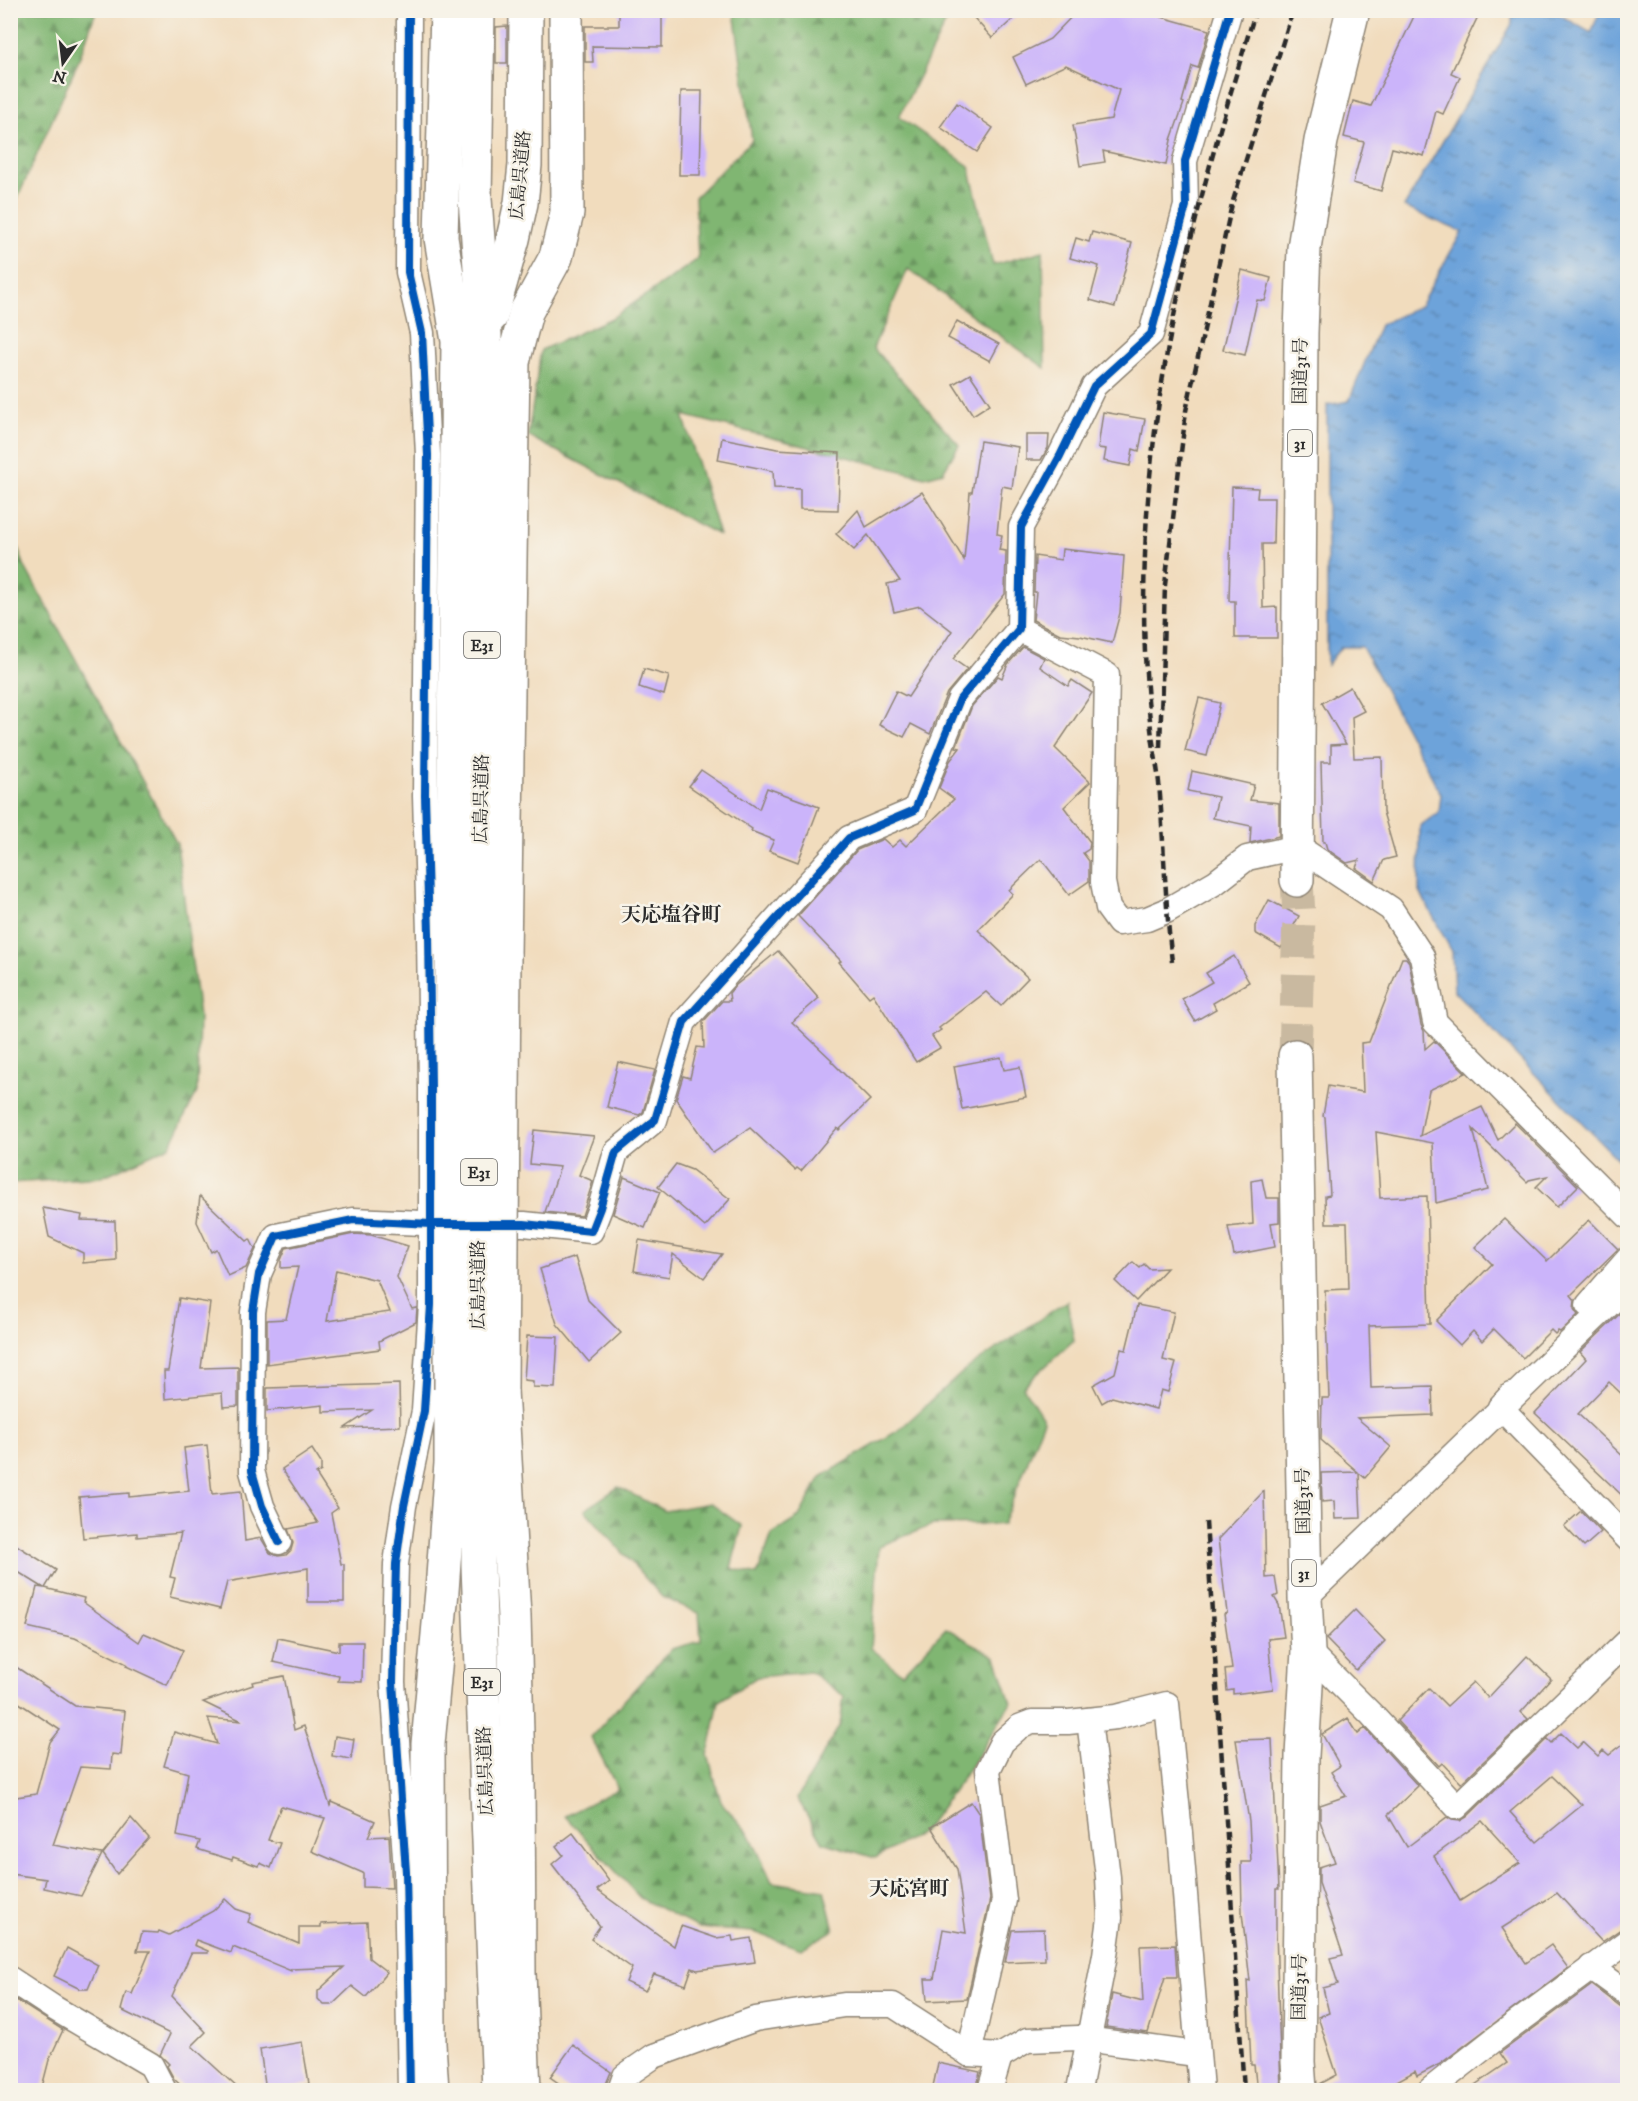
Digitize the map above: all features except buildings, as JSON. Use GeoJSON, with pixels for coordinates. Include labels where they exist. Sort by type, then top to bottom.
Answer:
{"type":"FeatureCollection","features":[{"type":"Feature","properties":{"kind":"highway"},"geometry":{"type":"LineString","coordinates":[[447,10],[441,238],[458,341],[478,955],[477,1390],[514,1616],[518,1773],[519,1973],[524,2091]]}},
{"type":"Feature","properties":{"kind":"highway","name":"広島呉道路"},"geometry":{"type":"LineString","coordinates":[[478,10],[475,199],[485,334],[478,955]]}},
{"type":"Feature","properties":{"kind":"highway","name":"広島呉道路"},"geometry":{"type":"LineString","coordinates":[[485,334],[513,239],[521,203],[525,165],[526,10]]}},
{"type":"Feature","properties":{"kind":"highway"},"geometry":{"type":"LineString","coordinates":[[432,2091],[428,2020],[428,1744],[451,1463],[477,1390],[478,955],[513,362],[526,312],[556,257],[567,213],[566,10]]}},
{"type":"Feature","properties":{"kind":"highway","name":"国道31号"},"geometry":{"type":"LineString","coordinates":[[1297,880],[1300,344],[1304,248],[1321,141],[1353,10]]}},
{"type":"Feature","properties":{"kind":"highway","name":"国道31号"},"geometry":{"type":"LineString","coordinates":[[1295,1056],[1305,1598],[1308,1651],[1302,1756],[1298,2062],[1300,2091]]}},
{"type":"Feature","properties":{"kind":"highway","name":"広島呉道路"},"geometry":{"type":"LineString","coordinates":[[477,1390],[477,1567],[499,2091]]}},
{"type":"Feature","properties":{"kind":"street"},"geometry":{"type":"LineString","coordinates":[[409,10],[408,272],[422,333],[428,455],[425,796],[429,933],[431,1224],[430,1305],[424,1412],[404,1506],[396,1564],[393,1682],[406,1872],[410,2091]]}},
{"type":"Feature","properties":{"kind":"street"},"geometry":{"type":"LineString","coordinates":[[279,1542],[262,1506],[252,1471],[253,1312],[259,1274],[276,1236],[353,1220],[431,1224],[524,1224],[591,1231],[616,1152],[655,1120],[684,1022],[849,837],[915,810],[960,699],[1019,629],[1021,527],[1095,386],[1151,334],[1186,206],[1185,161],[1230,10]]}},
{"type":"Feature","properties":{"kind":"street"},"geometry":{"type":"LineString","coordinates":[[1019,629],[1107,675],[1103,882],[1108,908],[1119,923],[1147,919],[1166,912],[1216,882],[1247,858],[1298,847],[1391,909],[1422,956],[1435,1022],[1628,1216]]}},
{"type":"Feature","properties":{"kind":"street"},"geometry":{"type":"LineString","coordinates":[[1500,1407],[1628,1259]]}},
{"type":"Feature","properties":{"kind":"street"},"geometry":{"type":"LineString","coordinates":[[1305,1598],[1500,1407],[1628,1286]]}},
{"type":"Feature","properties":{"kind":"street"},"geometry":{"type":"LineString","coordinates":[[1500,1407],[1628,1539]]}},
{"type":"Feature","properties":{"kind":"street"},"geometry":{"type":"LineString","coordinates":[[1308,1651],[1372,1715],[1457,1807],[1628,1641]]}},
{"type":"Feature","properties":{"kind":"street"},"geometry":{"type":"LineString","coordinates":[[969,2054],[1004,1900],[988,1770],[1002,1742],[1019,1727],[1032,1722],[1116,1717],[1167,1704],[1201,2091]]}},
{"type":"Feature","properties":{"kind":"street"},"geometry":{"type":"LineString","coordinates":[[1078,2091],[1108,1935],[1110,1898],[1089,1720]]}},
{"type":"Feature","properties":{"kind":"street"},"geometry":{"type":"LineString","coordinates":[[1430,2091],[1628,1941]]}},
{"type":"Feature","properties":{"kind":"street"},"geometry":{"type":"LineString","coordinates":[[1591,1967],[1628,1994]]}},
{"type":"Feature","properties":{"kind":"street"},"geometry":{"type":"LineString","coordinates":[[10,1979],[54,2008],[152,2065],[164,2091]]}},
{"type":"Feature","properties":{"kind":"street"},"geometry":{"type":"LineString","coordinates":[[620,2091],[625,2076],[654,2056],[755,2019],[844,2006],[894,2005],[969,2054],[1000,2056],[1028,2040],[1089,2040],[1196,2054]]}},
{"type":"Feature","properties":{"kind":"street"},"geometry":{"type":"LineString","coordinates":[[990,2091],[1000,2056]]}},
{"type":"Feature","properties":{"kind":"green space"},"geometry":{"type":"Polygon","coordinates":[[[11,10],[96,11],[78,62],[11,213],[11,10]]]}},
{"type":"Feature","properties":{"kind":"green space"},"geometry":{"type":"Polygon","coordinates":[[[734,11],[963,11],[945,24],[899,117],[969,166],[993,265],[1043,251],[1045,368],[908,269],[873,348],[959,445],[943,472],[925,477],[683,415],[719,535],[528,436],[541,350],[612,318],[698,259],[695,197],[752,140],[734,11]]]}},
{"type":"Feature","properties":{"kind":"green space"},"geometry":{"type":"Polygon","coordinates":[[[10,526],[25,567],[177,844],[199,1016],[197,1092],[170,1146],[102,1177],[11,1183],[10,526]]]}},
{"type":"Feature","properties":{"kind":"green space"},"geometry":{"type":"Polygon","coordinates":[[[1067,1301],[1074,1340],[1023,1387],[1044,1420],[1003,1524],[933,1525],[879,1546],[871,1648],[902,1674],[946,1628],[996,1657],[1011,1703],[963,1778],[923,1832],[875,1858],[823,1842],[797,1798],[840,1725],[844,1696],[810,1672],[757,1677],[719,1701],[708,1755],[721,1802],[750,1835],[772,1882],[824,1890],[834,1930],[801,1949],[754,1932],[698,1928],[640,1898],[565,1816],[618,1789],[591,1737],[671,1649],[701,1641],[699,1613],[662,1597],[585,1510],[618,1487],[665,1511],[710,1503],[742,1526],[731,1568],[757,1575],[772,1534],[798,1518],[821,1477],[899,1430],[965,1370],[1067,1301]]]}},
{"type":"Feature","properties":{"kind":"water"},"geometry":{"type":"Polygon","coordinates":[[[1512,11],[1553,11],[1591,33],[1600,11],[1627,11],[1627,1169],[1454,991],[1452,952],[1419,890],[1420,826],[1439,812],[1441,794],[1362,647],[1341,647],[1327,665],[1327,405],[1349,401],[1380,325],[1420,306],[1462,232],[1404,207],[1512,24],[1512,11]]]}},
{"type":"Feature","properties":{"kind":"tunnel"},"geometry":{"type":"LineString","coordinates":[[1295,1056],[1299,916],[1297,880]]}},
{"type":"Feature","properties":{"kind":"railway"},"geometry":{"type":"LineString","coordinates":[[1172,962],[1159,783],[1150,720],[1145,659],[1144,576],[1149,485],[1168,347],[1182,279],[1216,144],[1256,10]]}},
{"type":"Feature","properties":{"kind":"railway"},"geometry":{"type":"LineString","coordinates":[[1160,748],[1165,585],[1186,411],[1232,204],[1293,10]]}},
{"type":"Feature","properties":{"kind":"railway"},"geometry":{"type":"LineString","coordinates":[[1206,1522],[1244,2090]]}},
{"type":"Feature","properties":{"kind":"cycle path"},"geometry":{"type":"LineString","coordinates":[[409,10],[408,272],[422,333],[428,455],[425,796],[431,1089],[431,1305],[424,1411],[404,1506],[396,1564],[393,1682],[406,1872],[410,2090]]}},
{"type":"Feature","properties":{"kind":"cycle path"},"geometry":{"type":"LineString","coordinates":[[279,1542],[262,1506],[252,1471],[253,1312],[259,1274],[276,1236],[353,1220],[431,1224],[524,1224],[591,1231],[616,1152],[655,1120],[684,1022],[849,838],[915,810],[960,699],[1019,629],[1021,527],[1060,456],[1094,386],[1151,334],[1186,206],[1185,161],[1230,10]]}},
{"type":"Feature","properties":{"kind":"district","name":"天応塩谷町"},"geometry":{"type":"Point","coordinates":[671,914]}},
{"type":"Feature","properties":{"kind":"district","name":"天応宮町"},"geometry":{"type":"Point","coordinates":[909,1888]}}]}
